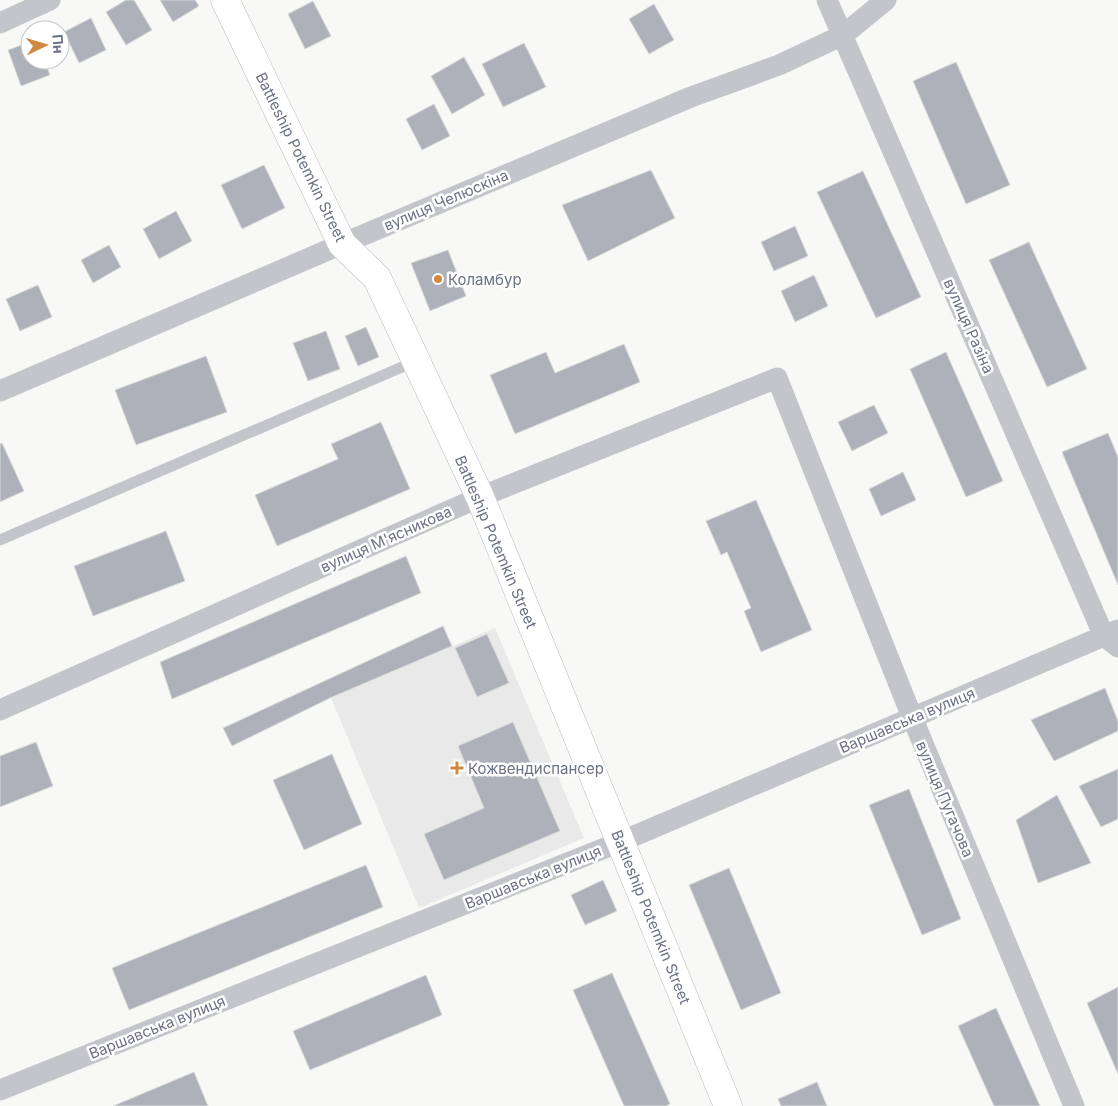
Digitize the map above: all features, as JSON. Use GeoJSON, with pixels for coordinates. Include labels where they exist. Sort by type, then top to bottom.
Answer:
{"type":"FeatureCollection","features":[{"type":"Feature","properties":{"kind":"street"},"geometry":{"type":"LineString","coordinates":[[0,23],[50,0]]}},
{"type":"Feature","properties":{"kind":"street","name":"Battleship Potemkin Street"},"geometry":{"type":"LineString","coordinates":[[225,0],[342,244],[377,278],[480,497],[728,1106]]}},
{"type":"Feature","properties":{"kind":"street","name":"вулиця Разіна"},"geometry":{"type":"LineString","coordinates":[[827,0],[1113,638]]}},
{"type":"Feature","properties":{"kind":"street","name":"вулиця Челюскіна"},"geometry":{"type":"LineString","coordinates":[[0,392],[342,244],[682,101],[780,65],[843,35],[886,0]]}},
{"type":"Feature","properties":{"kind":"street","name":"вулиця М'ясникова"},"geometry":{"type":"LineString","coordinates":[[0,710],[480,497],[777,378]]}},
{"type":"Feature","properties":{"kind":"street","name":"вулиця Пугачова"},"geometry":{"type":"LineString","coordinates":[[777,378],[912,717],[1074,1106]]}},
{"type":"Feature","properties":{"kind":"street","name":"Варшавська вулиця"},"geometry":{"type":"LineString","coordinates":[[0,1090],[620,842],[912,717],[1113,638]]}},
{"type":"Feature","properties":{"kind":"lane"},"geometry":{"type":"LineString","coordinates":[[0,540],[416,361]]}},
{"type":"Feature","properties":{"kind":"shaded area","name":"Кожвендиспансер"},"geometry":{"type":"Polygon","coordinates":[[[495,628],[584,838],[419,908],[331,698],[495,628]]]}},
{"type":"Feature","properties":{"kind":"building"},"geometry":{"type":"Polygon","coordinates":[[[126,0],[134,0],[152,30],[126,45],[106,12],[126,0]]]}},
{"type":"Feature","properties":{"kind":"building"},"geometry":{"type":"Polygon","coordinates":[[[160,0],[195,0],[199,6],[173,22],[160,0]]]}},
{"type":"Feature","properties":{"kind":"building"},"geometry":{"type":"Polygon","coordinates":[[[313,1],[331,36],[305,49],[288,14],[313,1]]]}},
{"type":"Feature","properties":{"kind":"building"},"geometry":{"type":"Polygon","coordinates":[[[654,4],[674,40],[649,54],[629,19],[654,4]]]}},
{"type":"Feature","properties":{"kind":"building"},"geometry":{"type":"Polygon","coordinates":[[[91,18],[106,50],[79,63],[70,44],[70,29],[91,18]]]}},
{"type":"Feature","properties":{"kind":"building"},"geometry":{"type":"Polygon","coordinates":[[[524,43],[546,87],[503,107],[482,64],[524,43]]]}},
{"type":"Feature","properties":{"kind":"building"},"geometry":{"type":"Polygon","coordinates":[[[20,46],[20,70],[48,70],[50,75],[21,86],[8,50],[20,46]]]}},
{"type":"Feature","properties":{"kind":"building"},"geometry":{"type":"Polygon","coordinates":[[[464,57],[485,95],[452,114],[431,76],[464,57]]]}},
{"type":"Feature","properties":{"kind":"building"},"geometry":{"type":"Polygon","coordinates":[[[956,62],[1010,185],[966,204],[913,81],[956,62]]]}},
{"type":"Feature","properties":{"kind":"building"},"geometry":{"type":"Polygon","coordinates":[[[434,104],[450,136],[422,150],[406,119],[434,104]]]}},
{"type":"Feature","properties":{"kind":"building"},"geometry":{"type":"Polygon","coordinates":[[[264,165],[285,208],[242,229],[221,185],[264,165]]]}},
{"type":"Feature","properties":{"kind":"building"},"geometry":{"type":"Polygon","coordinates":[[[651,170],[675,218],[588,261],[562,205],[651,170]]]}},
{"type":"Feature","properties":{"kind":"building"},"geometry":{"type":"Polygon","coordinates":[[[863,171],[921,297],[876,318],[817,192],[863,171]]]}},
{"type":"Feature","properties":{"kind":"building"},"geometry":{"type":"Polygon","coordinates":[[[176,211],[192,241],[159,259],[143,229],[176,211]]]}},
{"type":"Feature","properties":{"kind":"building"},"geometry":{"type":"Polygon","coordinates":[[[795,226],[808,256],[774,271],[761,242],[795,226]]]}},
{"type":"Feature","properties":{"kind":"building"},"geometry":{"type":"Polygon","coordinates":[[[1029,242],[1087,369],[1047,387],[989,260],[1029,242]]]}},
{"type":"Feature","properties":{"kind":"building"},"geometry":{"type":"Polygon","coordinates":[[[109,245],[121,267],[93,283],[81,260],[109,245]]]}},
{"type":"Feature","properties":{"kind":"building","name":"Коламбур"},"geometry":{"type":"Polygon","coordinates":[[[448,250],[466,296],[430,311],[411,263],[448,250]]]}},
{"type":"Feature","properties":{"kind":"building"},"geometry":{"type":"Polygon","coordinates":[[[814,275],[828,306],[795,322],[781,291],[814,275]]]}},
{"type":"Feature","properties":{"kind":"building"},"geometry":{"type":"Polygon","coordinates":[[[38,285],[52,317],[20,331],[6,299],[38,285]]]}},
{"type":"Feature","properties":{"kind":"building"},"geometry":{"type":"Polygon","coordinates":[[[366,327],[379,357],[358,366],[345,336],[366,327]]]}},
{"type":"Feature","properties":{"kind":"building"},"geometry":{"type":"Polygon","coordinates":[[[326,331],[340,369],[308,381],[293,343],[326,331]]]}},
{"type":"Feature","properties":{"kind":"building"},"geometry":{"type":"Polygon","coordinates":[[[624,344],[640,382],[515,434],[490,375],[546,352],[555,373],[624,344]]]}},
{"type":"Feature","properties":{"kind":"building"},"geometry":{"type":"Polygon","coordinates":[[[946,352],[1003,481],[966,497],[910,369],[946,352]]]}},
{"type":"Feature","properties":{"kind":"building"},"geometry":{"type":"Polygon","coordinates":[[[206,356],[227,412],[136,445],[115,390],[206,356]]]}},
{"type":"Feature","properties":{"kind":"building"},"geometry":{"type":"Polygon","coordinates":[[[874,405],[888,433],[852,451],[838,422],[874,405]]]}},
{"type":"Feature","properties":{"kind":"building"},"geometry":{"type":"Polygon","coordinates":[[[381,422],[410,489],[277,546],[255,495],[338,459],[331,444],[381,422]]]}},
{"type":"Feature","properties":{"kind":"building"},"geometry":{"type":"Polygon","coordinates":[[[1108,433],[1118,457],[1118,585],[1062,452],[1108,433]]]}},
{"type":"Feature","properties":{"kind":"building"},"geometry":{"type":"Polygon","coordinates":[[[2,443],[24,491],[0,502],[0,444],[2,443]]]}},
{"type":"Feature","properties":{"kind":"building"},"geometry":{"type":"Polygon","coordinates":[[[903,472],[916,500],[881,516],[869,489],[903,472]]]}},
{"type":"Feature","properties":{"kind":"building"},"geometry":{"type":"Polygon","coordinates":[[[756,500],[812,630],[761,652],[744,611],[751,608],[727,552],[721,555],[706,521],[756,500]]]}},
{"type":"Feature","properties":{"kind":"building"},"geometry":{"type":"Polygon","coordinates":[[[166,531],[185,581],[93,616],[74,566],[166,531]]]}},
{"type":"Feature","properties":{"kind":"building"},"geometry":{"type":"Polygon","coordinates":[[[406,556],[421,593],[172,699],[160,662],[406,556]]]}},
{"type":"Feature","properties":{"kind":"building"},"geometry":{"type":"Polygon","coordinates":[[[443,626],[452,646],[330,698],[232,746],[223,728],[443,626]]]}},
{"type":"Feature","properties":{"kind":"building"},"geometry":{"type":"Polygon","coordinates":[[[487,634],[509,683],[477,697],[455,648],[487,634]]]}},
{"type":"Feature","properties":{"kind":"building"},"geometry":{"type":"Polygon","coordinates":[[[1105,688],[1118,721],[1118,731],[1054,761],[1031,720],[1105,688]]]}},
{"type":"Feature","properties":{"kind":"building"},"geometry":{"type":"Polygon","coordinates":[[[513,722],[560,831],[444,880],[424,834],[484,808],[458,746],[513,722]]]}},
{"type":"Feature","properties":{"kind":"building"},"geometry":{"type":"Polygon","coordinates":[[[36,742],[53,786],[0,807],[0,756],[36,742]]]}},
{"type":"Feature","properties":{"kind":"building"},"geometry":{"type":"Polygon","coordinates":[[[332,754],[362,824],[304,850],[273,780],[332,754]]]}},
{"type":"Feature","properties":{"kind":"building"},"geometry":{"type":"Polygon","coordinates":[[[1118,769],[1118,819],[1101,827],[1079,786],[1118,769]]]}},
{"type":"Feature","properties":{"kind":"building"},"geometry":{"type":"Polygon","coordinates":[[[909,789],[961,919],[922,935],[869,805],[909,789]]]}},
{"type":"Feature","properties":{"kind":"building"},"geometry":{"type":"Polygon","coordinates":[[[1057,795],[1091,863],[1038,883],[1016,820],[1057,795]]]}},
{"type":"Feature","properties":{"kind":"building"},"geometry":{"type":"Polygon","coordinates":[[[366,865],[383,907],[129,1010],[112,968],[366,865]]]}},
{"type":"Feature","properties":{"kind":"building"},"geometry":{"type":"Polygon","coordinates":[[[729,868],[781,993],[741,1010],[689,885],[729,868]]]}},
{"type":"Feature","properties":{"kind":"building"},"geometry":{"type":"Polygon","coordinates":[[[603,880],[617,911],[585,925],[571,895],[603,880]]]}},
{"type":"Feature","properties":{"kind":"building"},"geometry":{"type":"Polygon","coordinates":[[[612,973],[670,1104],[666,1106],[624,1106],[573,990],[612,973]]]}},
{"type":"Feature","properties":{"kind":"building"},"geometry":{"type":"Polygon","coordinates":[[[426,975],[442,1015],[310,1070],[293,1031],[426,975]]]}},
{"type":"Feature","properties":{"kind":"building"},"geometry":{"type":"Polygon","coordinates":[[[1118,987],[1118,1074],[1087,1003],[1118,987]]]}},
{"type":"Feature","properties":{"kind":"building"},"geometry":{"type":"Polygon","coordinates":[[[996,1008],[1040,1106],[994,1106],[958,1026],[996,1008]]]}},
{"type":"Feature","properties":{"kind":"building"},"geometry":{"type":"Polygon","coordinates":[[[194,1072],[208,1106],[113,1106],[194,1072]]]}},
{"type":"Feature","properties":{"kind":"building"},"geometry":{"type":"Polygon","coordinates":[[[817,1082],[827,1106],[781,1106],[778,1099],[817,1082]]]}},
{"type":"Feature","properties":{"kind":"place","name":"Коламбур"},"geometry":{"type":"Point","coordinates":[438,279]}},
{"type":"Feature","properties":{"kind":"place","name":"Кожвендиспансер"},"geometry":{"type":"Point","coordinates":[457,768]}}]}
